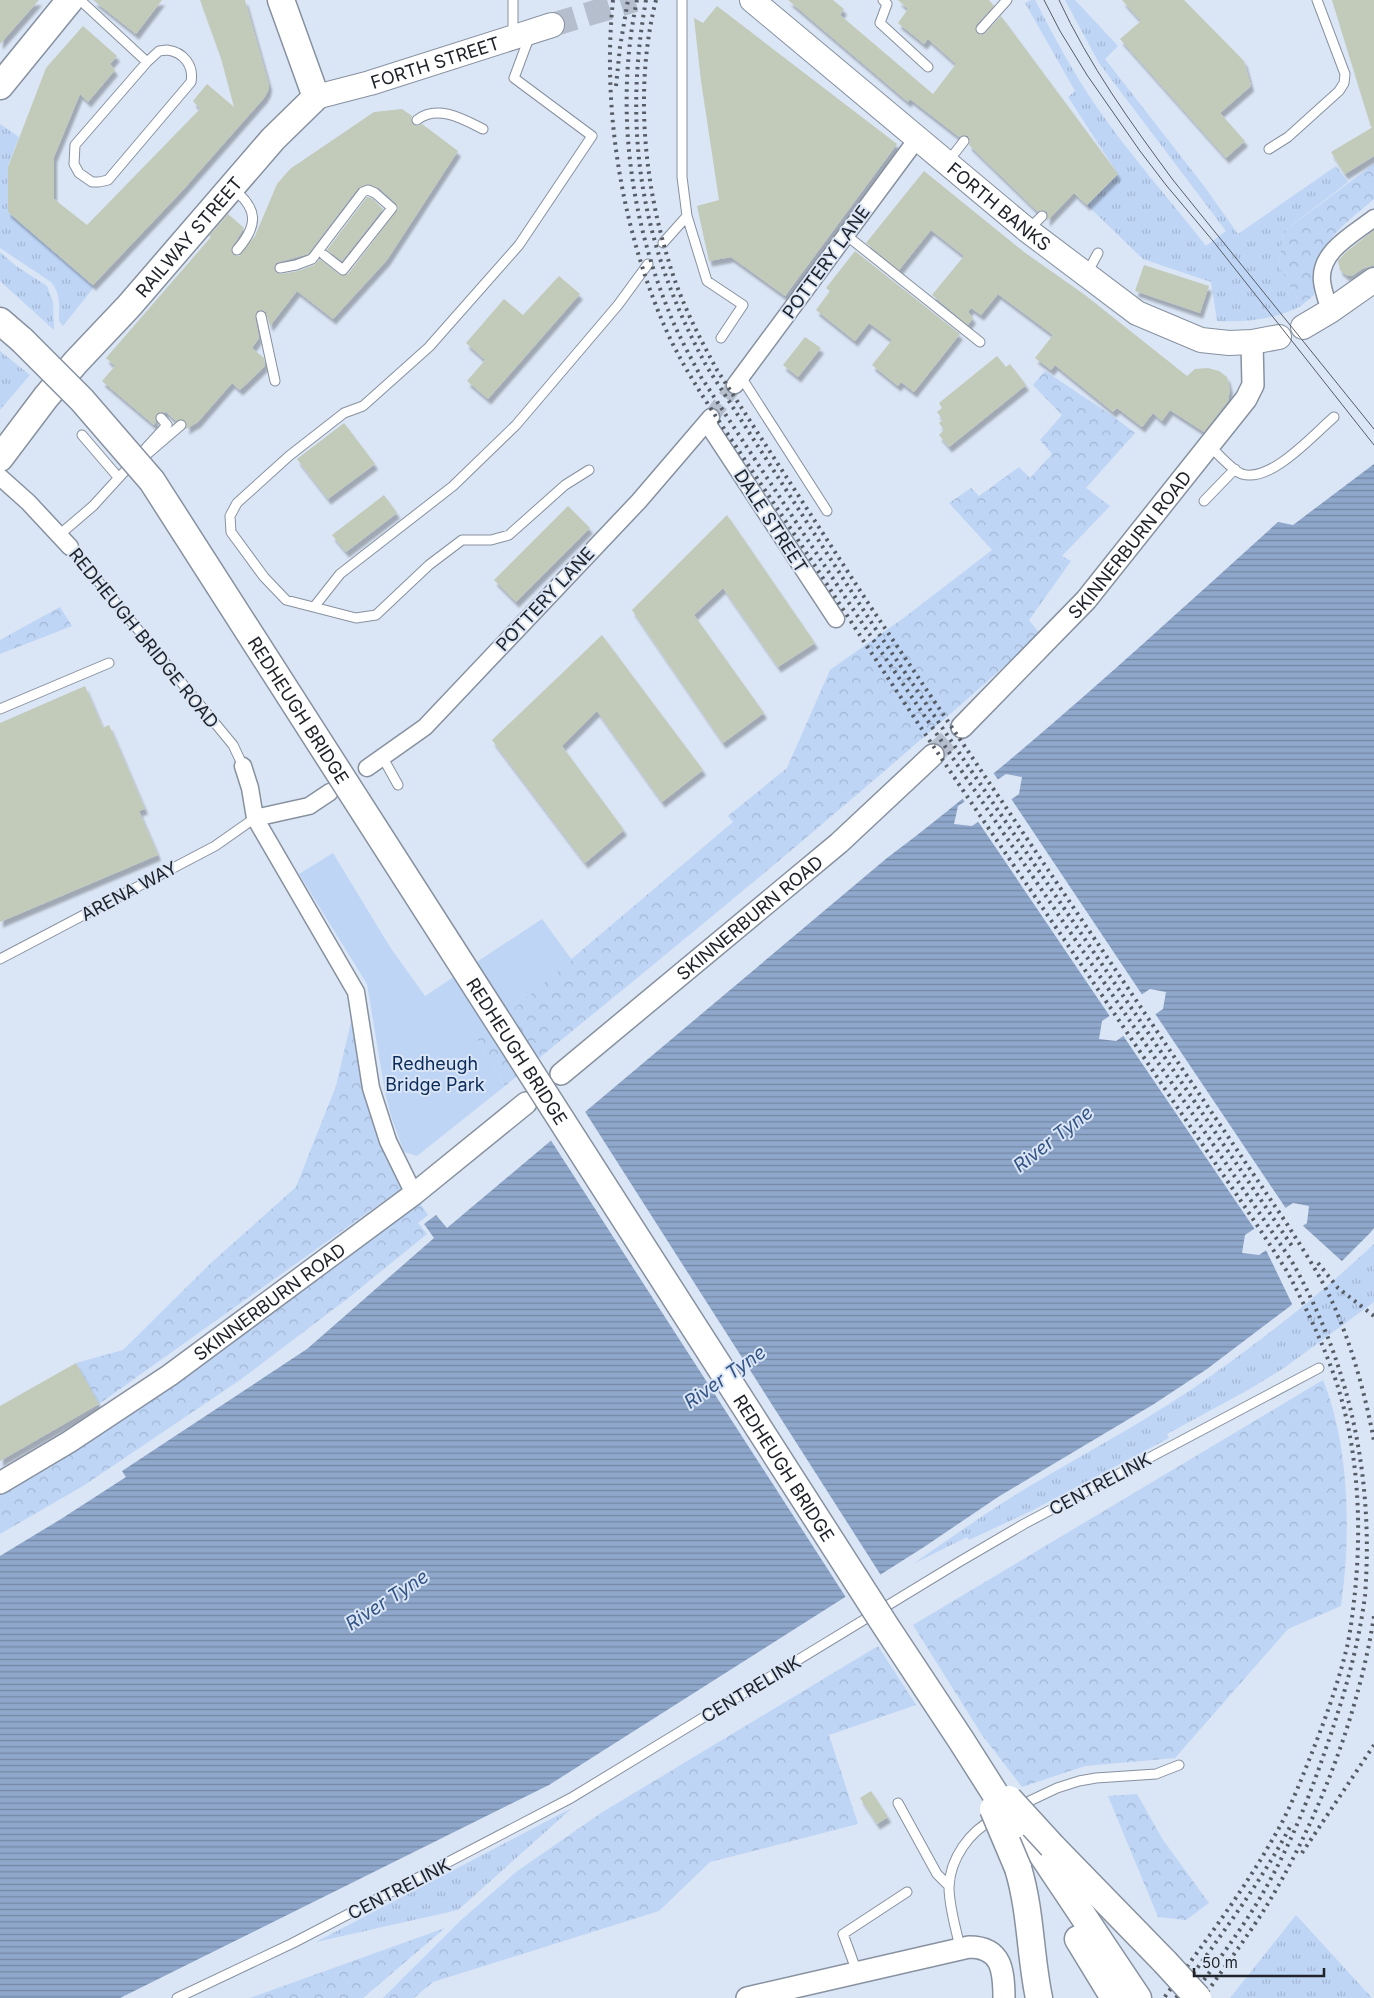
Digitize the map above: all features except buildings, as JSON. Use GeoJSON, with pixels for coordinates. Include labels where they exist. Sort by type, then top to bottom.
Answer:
{"type":"FeatureCollection","features":[{"type":"Feature","properties":{"kind":"main road"},"geometry":{"type":"LineString","coordinates":[[0,86],[70,0]]}},
{"type":"Feature","properties":{"kind":"main road"},"geometry":{"type":"LineString","coordinates":[[281,0],[316,97]]}},
{"type":"Feature","properties":{"kind":"main road","name":"FORTH BANKS"},"geometry":{"type":"LineString","coordinates":[[752,0],[947,163],[1035,223],[1086,276],[1137,313],[1201,340],[1229,343],[1252,342],[1279,337]]}},
{"type":"Feature","properties":{"kind":"main road","name":"FORTH STREET"},"geometry":{"type":"LineString","coordinates":[[316,97],[370,83],[532,31]]}},
{"type":"Feature","properties":{"kind":"main road","name":"RAILWAY STREET"},"geometry":{"type":"LineString","coordinates":[[0,458],[35,411],[70,369],[129,306],[290,121],[316,97]]}},
{"type":"Feature","properties":{"kind":"main road"},"geometry":{"type":"LineString","coordinates":[[1303,327],[1330,311],[1374,280]]}},
{"type":"Feature","properties":{"kind":"main road","name":"REDHEUGH BRIDGE"},"geometry":{"type":"LineString","coordinates":[[0,320],[82,400],[152,481],[885,1625],[988,1781]]}},
{"type":"Feature","properties":{"kind":"main road"},"geometry":{"type":"LineString","coordinates":[[988,1781],[1035,1857],[1138,1998]]}},
{"type":"Feature","properties":{"kind":"main road"},"geometry":{"type":"LineString","coordinates":[[988,1781],[1012,1802],[1035,1857],[1114,1998]]}},
{"type":"Feature","properties":{"kind":"main road"},"geometry":{"type":"LineString","coordinates":[[988,1781],[994,1812],[1035,1857],[1165,1962],[1198,1998]]}},
{"type":"Feature","properties":{"kind":"main road"},"geometry":{"type":"LineString","coordinates":[[1035,1857],[1025,1891],[1039,1998]]}},
{"type":"Feature","properties":{"kind":"street","name":"POTTERY LANE"},"geometry":{"type":"LineString","coordinates":[[738,381],[918,138]]}},
{"type":"Feature","properties":{"kind":"street"},"geometry":{"type":"LineString","coordinates":[[1330,311],[1322,280],[1323,265],[1329,255],[1340,244],[1374,218]]}},
{"type":"Feature","properties":{"kind":"street","name":"SKINNERBURN ROAD"},"geometry":{"type":"LineString","coordinates":[[962,727],[1086,600],[1246,399],[1253,385],[1252,342]]}},
{"type":"Feature","properties":{"kind":"street","name":"POTTERY LANE"},"geometry":{"type":"LineString","coordinates":[[367,768],[424,727],[639,501],[709,420]]}},
{"type":"Feature","properties":{"kind":"street","name":"DALE STREET"},"geometry":{"type":"LineString","coordinates":[[709,420],[836,619]]}},
{"type":"Feature","properties":{"kind":"street","name":"REDHEUGH BRIDGE ROAD"},"geometry":{"type":"LineString","coordinates":[[0,478],[28,502],[64,541]]}},
{"type":"Feature","properties":{"kind":"street","name":"SKINNERBURN ROAD"},"geometry":{"type":"LineString","coordinates":[[561,1074],[839,843],[933,755]]}},
{"type":"Feature","properties":{"kind":"street","name":"REDHEUGH BRIDGE ROAD"},"geometry":{"type":"LineString","coordinates":[[243,766],[250,788],[254,818]]}},
{"type":"Feature","properties":{"kind":"street"},"geometry":{"type":"LineString","coordinates":[[330,792],[309,806],[254,818],[356,992],[371,1088],[388,1141],[414,1194]]}},
{"type":"Feature","properties":{"kind":"street","name":"SKINNERBURN ROAD"},"geometry":{"type":"LineString","coordinates":[[0,1483],[70,1442],[170,1375],[414,1194],[526,1103]]}},
{"type":"Feature","properties":{"kind":"street"},"geometry":{"type":"LineString","coordinates":[[747,1998],[960,1948],[976,1947],[985,1949],[997,1958],[1003,1972],[1004,1998]]}},
{"type":"Feature","properties":{"kind":"lane"},"geometry":{"type":"LineString","coordinates":[[80,0],[147,62]]}},
{"type":"Feature","properties":{"kind":"lane"},"geometry":{"type":"LineString","coordinates":[[512,0],[532,31],[514,78],[592,136],[519,245],[429,347],[363,406],[344,413],[289,456],[237,503],[230,516],[231,532],[264,577],[286,600],[356,618],[376,615],[429,565],[462,540],[491,540],[509,535],[565,486],[588,470]]}},
{"type":"Feature","properties":{"kind":"lane"},"geometry":{"type":"LineString","coordinates":[[682,0],[682,177],[686,216],[707,281],[743,306],[721,338]]}},
{"type":"Feature","properties":{"kind":"lane"},"geometry":{"type":"LineString","coordinates":[[883,0],[887,4],[880,23],[928,67]]}},
{"type":"Feature","properties":{"kind":"lane"},"geometry":{"type":"LineString","coordinates":[[981,30],[1007,0]]}},
{"type":"Feature","properties":{"kind":"lane"},"geometry":{"type":"LineString","coordinates":[[1269,149],[1288,137],[1339,90],[1344,83],[1345,74],[1317,0]]}},
{"type":"Feature","properties":{"kind":"lane"},"geometry":{"type":"LineString","coordinates":[[159,51],[176,51],[187,59],[191,70],[191,82],[108,180],[92,182],[79,172],[74,164],[76,146],[147,62],[159,51]]}},
{"type":"Feature","properties":{"kind":"lane"},"geometry":{"type":"LineString","coordinates":[[417,120],[423,115],[434,112],[466,120],[483,129]]}},
{"type":"Feature","properties":{"kind":"lane"},"geometry":{"type":"LineString","coordinates":[[947,163],[964,140]]}},
{"type":"Feature","properties":{"kind":"lane"},"geometry":{"type":"LineString","coordinates":[[231,187],[245,198],[251,208],[250,230],[246,239],[237,250]]}},
{"type":"Feature","properties":{"kind":"lane"},"geometry":{"type":"LineString","coordinates":[[280,268],[312,259],[363,192],[368,190],[375,193],[392,208],[343,270],[324,255]]}},
{"type":"Feature","properties":{"kind":"lane"},"geometry":{"type":"LineString","coordinates":[[663,243],[686,216]]}},
{"type":"Feature","properties":{"kind":"lane"},"geometry":{"type":"LineString","coordinates":[[846,235],[980,342]]}},
{"type":"Feature","properties":{"kind":"lane"},"geometry":{"type":"LineString","coordinates":[[1086,276],[1098,252]]}},
{"type":"Feature","properties":{"kind":"lane"},"geometry":{"type":"LineString","coordinates":[[314,607],[340,574],[453,486],[516,425],[618,305],[648,264]]}},
{"type":"Feature","properties":{"kind":"lane"},"geometry":{"type":"LineString","coordinates":[[260,316],[275,381]]}},
{"type":"Feature","properties":{"kind":"lane"},"geometry":{"type":"LineString","coordinates":[[738,381],[827,511]]}},
{"type":"Feature","properties":{"kind":"lane"},"geometry":{"type":"LineString","coordinates":[[1210,446],[1241,474],[1251,476],[1263,474],[1277,467],[1334,417]]}},
{"type":"Feature","properties":{"kind":"lane"},"geometry":{"type":"LineString","coordinates":[[64,541],[118,477],[167,425],[161,418]]}},
{"type":"Feature","properties":{"kind":"lane"},"geometry":{"type":"LineString","coordinates":[[118,477],[181,425]]}},
{"type":"Feature","properties":{"kind":"lane"},"geometry":{"type":"LineString","coordinates":[[82,435],[118,477]]}},
{"type":"Feature","properties":{"kind":"lane"},"geometry":{"type":"LineString","coordinates":[[1204,501],[1235,469]]}},
{"type":"Feature","properties":{"kind":"lane","name":"REDHEUGH BRIDGE ROAD"},"geometry":{"type":"LineString","coordinates":[[64,541],[233,745],[243,766]]}},
{"type":"Feature","properties":{"kind":"lane"},"geometry":{"type":"LineString","coordinates":[[0,709],[109,663]]}},
{"type":"Feature","properties":{"kind":"lane"},"geometry":{"type":"LineString","coordinates":[[383,758],[398,785]]}},
{"type":"Feature","properties":{"kind":"lane","name":"ARENA WAY"},"geometry":{"type":"LineString","coordinates":[[0,959],[215,846],[254,818]]}},
{"type":"Feature","properties":{"kind":"lane","name":"CENTRELINK"},"geometry":{"type":"LineString","coordinates":[[177,1998],[310,1934],[571,1798],[1024,1524],[1319,1368]]}},
{"type":"Feature","properties":{"kind":"lane"},"geometry":{"type":"LineString","coordinates":[[960,1948],[953,1916],[950,1886],[953,1867],[963,1846],[980,1828],[1037,1797],[1079,1781],[1156,1774],[1179,1765]]}},
{"type":"Feature","properties":{"kind":"lane"},"geometry":{"type":"LineString","coordinates":[[898,1804],[937,1874],[950,1886]]}},
{"type":"Feature","properties":{"kind":"lane"},"geometry":{"type":"LineString","coordinates":[[857,1972],[843,1934],[907,1892]]}},
{"type":"Feature","properties":{"kind":"green space"},"geometry":{"type":"Polygon","coordinates":[[[1035,0],[1065,55],[1098,109],[1137,161],[1206,246],[1226,231],[1099,63],[1065,0],[1075,0],[1118,46],[1105,59],[1204,186],[1238,234],[1336,166],[1348,182],[1283,232],[1279,266],[1301,306],[1291,311],[1260,319],[1217,321],[1211,282],[1143,259],[1087,205],[1118,174],[1068,97],[1075,91],[1025,3],[1035,0]]]}},
{"type":"Feature","properties":{"kind":"green space"},"geometry":{"type":"Polygon","coordinates":[[[0,124],[19,137],[8,166],[8,212],[94,287],[63,326],[59,321],[58,295],[51,282],[0,248],[0,124]]]}},
{"type":"Feature","properties":{"kind":"green space"},"geometry":{"type":"Polygon","coordinates":[[[1374,164],[1374,199],[1350,219],[1330,240],[1318,263],[1314,295],[1301,306],[1279,266],[1283,232],[1374,164]]]}},
{"type":"Feature","properties":{"kind":"green space"},"geometry":{"type":"Polygon","coordinates":[[[0,252],[16,266],[47,286],[53,302],[54,330],[0,281],[0,252]]]}},
{"type":"Feature","properties":{"kind":"green space"},"geometry":{"type":"Polygon","coordinates":[[[0,351],[30,375],[0,410],[0,351]]]}},
{"type":"Feature","properties":{"kind":"green space"},"geometry":{"type":"Polygon","coordinates":[[[1045,371],[1135,433],[1086,488],[1110,506],[1062,556],[1071,561],[1029,620],[1040,634],[842,807],[505,1086],[477,1039],[733,822],[728,816],[787,768],[830,670],[905,617],[992,550],[949,503],[971,488],[979,496],[1019,467],[1030,478],[1052,454],[1040,440],[1062,415],[1033,385],[1045,371]]]}},
{"type":"Feature","properties":{"kind":"green space"},"geometry":{"type":"Polygon","coordinates":[[[60,607],[72,626],[0,654],[0,640],[60,607]]]}},
{"type":"Feature","properties":{"kind":"green space","name":"Redheugh Bridge Park"},"geometry":{"type":"Polygon","coordinates":[[[333,853],[390,947],[425,996],[542,919],[572,960],[477,1039],[505,1086],[417,1156],[404,1152],[391,1116],[385,1092],[367,984],[299,874],[333,853]]]}},
{"type":"Feature","properties":{"kind":"green space"},"geometry":{"type":"Polygon","coordinates":[[[354,1009],[362,1084],[402,1188],[99,1404],[76,1363],[123,1350],[212,1262],[296,1187],[336,1086],[354,1009]]]}},
{"type":"Feature","properties":{"kind":"green space"},"geometry":{"type":"Polygon","coordinates":[[[414,1194],[428,1215],[418,1223],[427,1234],[347,1299],[240,1380],[83,1486],[0,1534],[0,1483],[414,1194]]]}},
{"type":"Feature","properties":{"kind":"green space"},"geometry":{"type":"Polygon","coordinates":[[[1374,1244],[1374,1302],[1284,1368],[1167,1434],[1169,1438],[1033,1510],[969,1540],[967,1537],[913,1564],[1015,1495],[1147,1417],[1215,1373],[1297,1311],[1374,1244]]]}},
{"type":"Feature","properties":{"kind":"green space"},"geometry":{"type":"Polygon","coordinates":[[[1323,1380],[1339,1434],[1346,1492],[1346,1551],[1341,1606],[1288,1629],[1175,1758],[1085,1766],[1022,1787],[982,1735],[913,1625],[1323,1380]]]}},
{"type":"Feature","properties":{"kind":"green space"},"geometry":{"type":"Polygon","coordinates":[[[878,1646],[916,1705],[829,1735],[858,1824],[710,1862],[659,1911],[433,1982],[414,1998],[383,1998],[459,1922],[516,1872],[601,1813],[878,1646]]]}},
{"type":"Feature","properties":{"kind":"green space"},"geometry":{"type":"Polygon","coordinates":[[[1137,1794],[1163,1840],[1209,1903],[1186,1920],[1158,1917],[1108,1796],[1137,1794]]]}},
{"type":"Feature","properties":{"kind":"green space"},"geometry":{"type":"Polygon","coordinates":[[[572,1808],[458,1910],[316,1942],[572,1808]]]}},
{"type":"Feature","properties":{"kind":"green space"},"geometry":{"type":"Polygon","coordinates":[[[1296,1915],[1372,1998],[1230,1998],[1296,1915]]]}},
{"type":"Feature","properties":{"kind":"green space"},"geometry":{"type":"Polygon","coordinates":[[[445,1928],[363,1998],[250,1998],[445,1928]]]}},
{"type":"Feature","properties":{"kind":"water","name":"River Tyne"},"geometry":{"type":"Polygon","coordinates":[[[1374,464],[1374,1228],[1370,1233],[1340,1263],[1289,1307],[1207,1369],[1154,1404],[998,1497],[924,1547],[549,1785],[120,1998],[0,1998],[0,1556],[126,1477],[122,1471],[307,1349],[434,1238],[424,1224],[436,1215],[447,1228],[887,858],[938,819],[1037,737],[1278,522],[1293,525],[1374,464]],[[1006,774],[958,806],[954,824],[972,826],[1019,794],[1022,777],[1006,774]],[[1150,989],[1102,1021],[1099,1039],[1116,1041],[1163,1009],[1166,992],[1150,989]],[[1293,1203],[1245,1235],[1242,1253],[1259,1255],[1307,1223],[1309,1206],[1293,1203]]]}},
{"type":"Feature","properties":{"kind":"pier"},"geometry":{"type":"Polygon","coordinates":[[[992,771],[999,781],[966,804],[961,796],[992,771]]]}},
{"type":"Feature","properties":{"kind":"pier"},"geometry":{"type":"Polygon","coordinates":[[[1010,797],[1143,996],[1111,1018],[977,820],[1010,797]]]}},
{"type":"Feature","properties":{"kind":"pier"},"geometry":{"type":"Polygon","coordinates":[[[1154,1012],[1287,1210],[1256,1231],[1122,1034],[1154,1012]]]}},
{"type":"Feature","properties":{"kind":"pier"},"geometry":{"type":"Polygon","coordinates":[[[584,1110],[882,1577],[847,1599],[550,1139],[584,1110]]]}},
{"type":"Feature","properties":{"kind":"pier"},"geometry":{"type":"Polygon","coordinates":[[[1301,1224],[1344,1263],[1293,1306],[1265,1248],[1301,1224]]]}},
{"type":"Feature","properties":{"kind":"tunnel"},"geometry":{"type":"LineString","coordinates":[[552,25],[635,0]]}},
{"type":"Feature","properties":{"kind":"tunnel"},"geometry":{"type":"LineString","coordinates":[[711,417],[735,385]]}},
{"type":"Feature","properties":{"kind":"tunnel"},"geometry":{"type":"LineString","coordinates":[[933,755],[962,727]]}},
{"type":"Feature","properties":{"kind":"tram line"},"geometry":{"type":"LineString","coordinates":[[1044,0],[1060,31],[1087,75],[1140,151],[1374,445]]}},
{"type":"Feature","properties":{"kind":"tram line"},"geometry":{"type":"LineString","coordinates":[[1059,0],[1097,70],[1126,115],[1173,180],[1374,429]]}},
{"type":"Feature","properties":{"kind":"railway"},"geometry":{"type":"LineString","coordinates":[[613,0],[610,40],[610,82],[618,165],[636,247],[649,287],[671,341],[706,401],[910,711],[1288,1273],[1326,1353],[1343,1406],[1354,1459],[1358,1539],[1352,1620],[1340,1675],[1311,1755],[1279,1828],[1239,1894],[1164,1998]]}},
{"type":"Feature","properties":{"kind":"railway"},"geometry":{"type":"LineString","coordinates":[[616,86],[628,0]]}},
{"type":"Feature","properties":{"kind":"railway"},"geometry":{"type":"LineString","coordinates":[[637,0],[630,39],[627,79],[627,119],[635,198],[655,275],[684,345],[701,377],[868,632],[1291,1260],[1329,1340],[1343,1381],[1354,1422],[1366,1508],[1365,1596],[1354,1655],[1338,1713],[1318,1771],[1287,1848],[1268,1885],[1249,1915],[1191,1998]]}},
{"type":"Feature","properties":{"kind":"railway"},"geometry":{"type":"LineString","coordinates":[[646,0],[639,49],[636,97],[638,144],[643,189],[653,234],[667,278],[685,323],[707,367],[875,628],[1294,1249]]}},
{"type":"Feature","properties":{"kind":"railway"},"geometry":{"type":"LineString","coordinates":[[656,0],[649,32],[644,97],[648,163],[659,228],[683,302],[696,330],[717,370],[870,606],[1310,1260],[1338,1314],[1351,1350],[1362,1386],[1374,1441]]}},
{"type":"Feature","properties":{"kind":"railway"},"geometry":{"type":"LineString","coordinates":[[1318,1263],[1338,1288],[1374,1316]]}},
{"type":"Feature","properties":{"kind":"railway"},"geometry":{"type":"LineString","coordinates":[[1203,1998],[1264,1910],[1283,1877],[1318,1806],[1333,1768],[1358,1691],[1374,1616]]}},
{"type":"Feature","properties":{"kind":"railway"},"geometry":{"type":"LineString","coordinates":[[1302,1853],[1374,1745]]}},
{"type":"Feature","properties":{"kind":"railway"},"geometry":{"type":"LineString","coordinates":[[1176,1998],[1252,1891],[1292,1823]]}}]}
